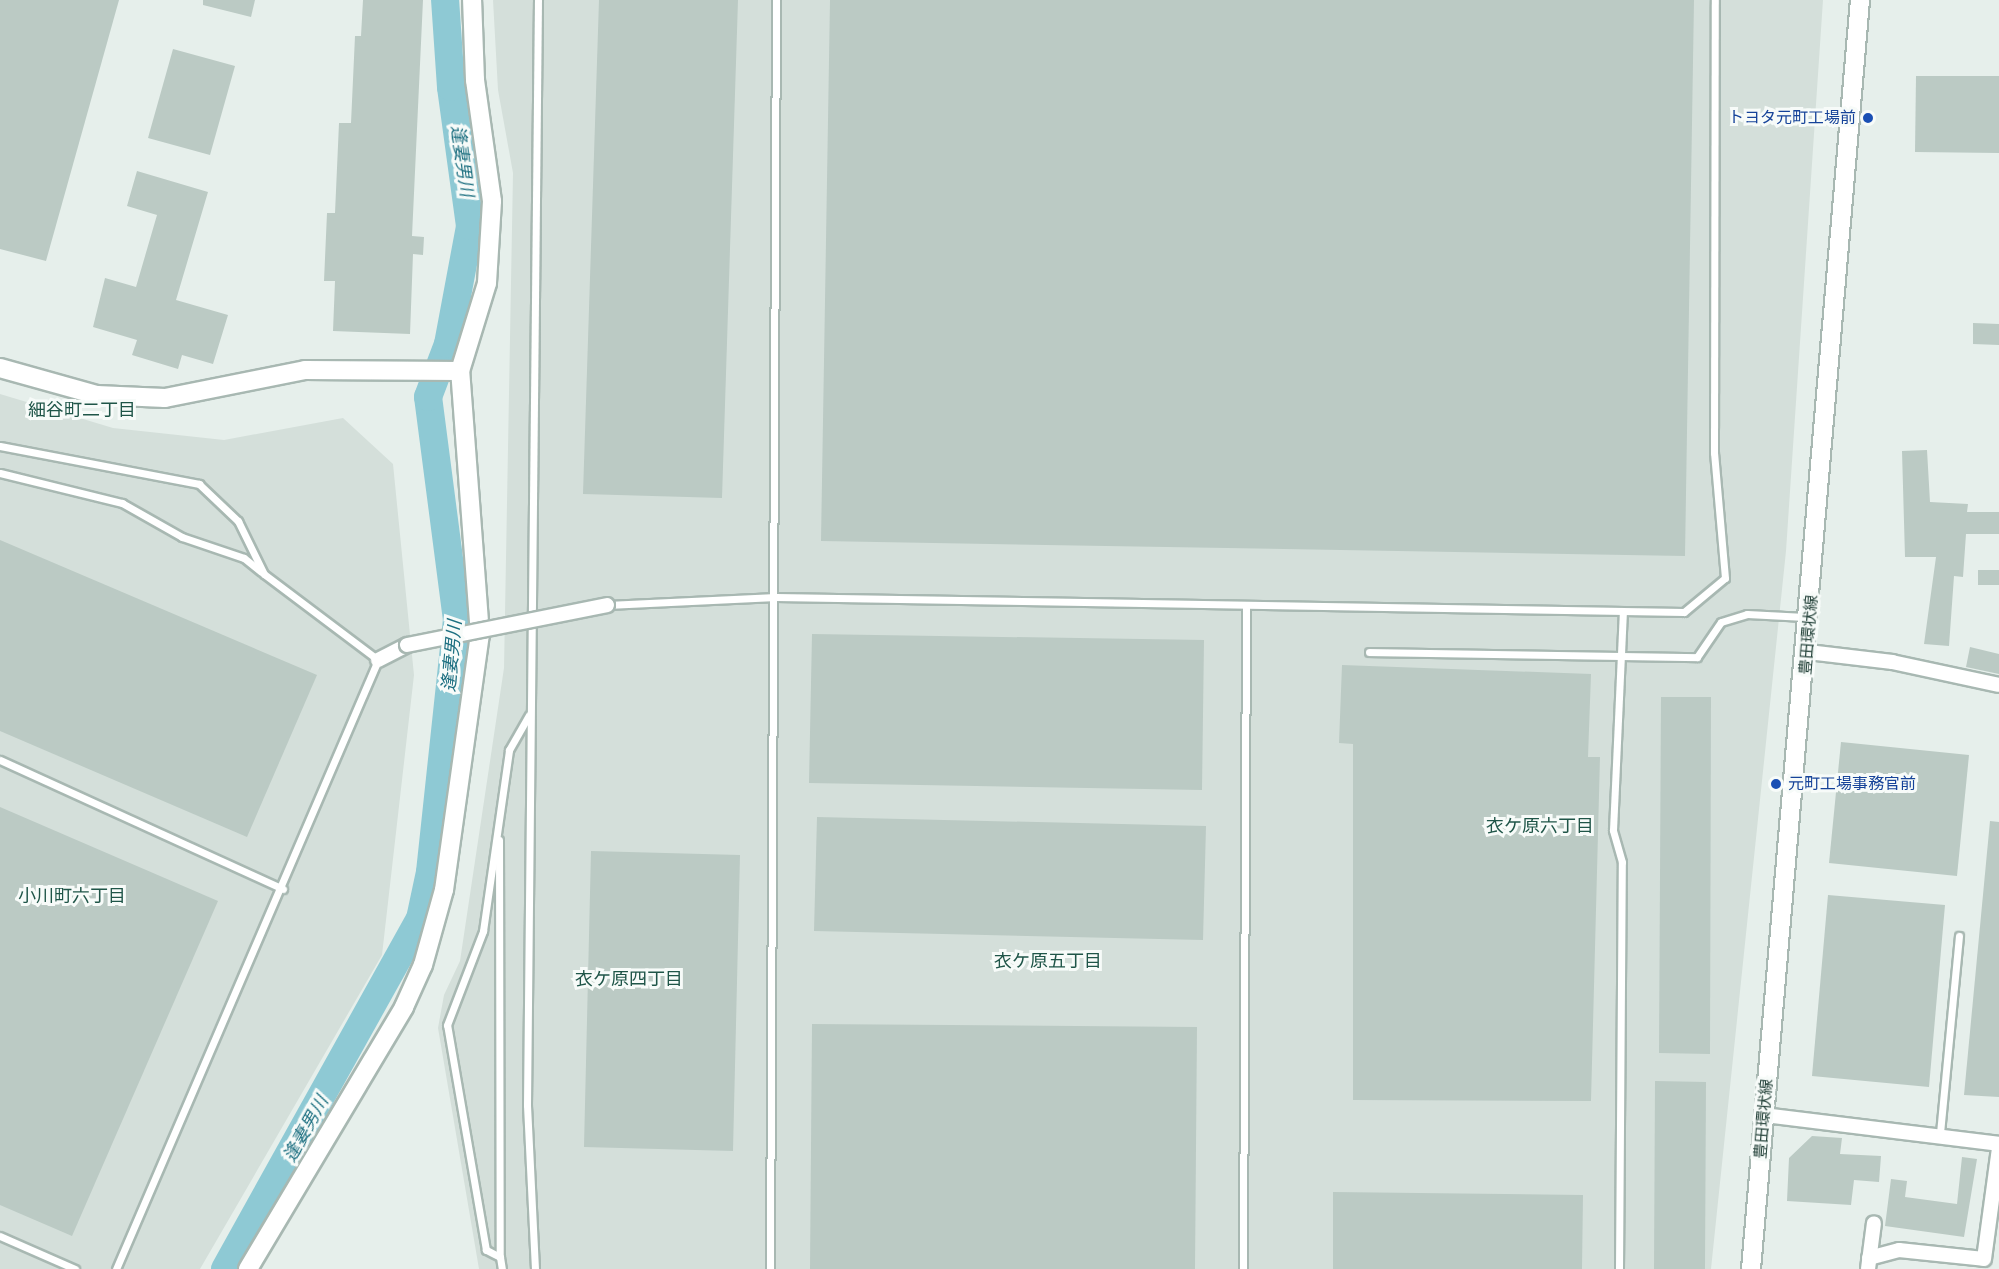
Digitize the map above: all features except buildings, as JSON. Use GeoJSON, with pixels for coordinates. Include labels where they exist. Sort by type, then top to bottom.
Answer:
{"type":"FeatureCollection","features":[{"type":"Feature","properties":{"kind":"street"},"geometry":{"type":"LineString","coordinates":[[248,1269],[404,1007],[439,915],[480,635],[453,371],[487,283],[492,240],[472,0]]}},
{"type":"Feature","properties":{"kind":"street","name":"豊田環状線"},"geometry":{"type":"LineString","coordinates":[[1751,1269],[1808,652],[1860,0]]}},
{"type":"Feature","properties":{"kind":"street"},"geometry":{"type":"LineString","coordinates":[[0,368],[97,395],[165,398],[305,370],[424,369],[453,371]]}},
{"type":"Feature","properties":{"kind":"street"},"geometry":{"type":"LineString","coordinates":[[378,660],[406,645],[607,605]]}},
{"type":"Feature","properties":{"kind":"street"},"geometry":{"type":"LineString","coordinates":[[1808,652],[1892,662],[1999,685]]}},
{"type":"Feature","properties":{"kind":"street"},"geometry":{"type":"LineString","coordinates":[[1764,1115],[1940,1133],[1999,1146],[1984,1259],[1899,1250],[1869,1264]]}},
{"type":"Feature","properties":{"kind":"street"},"geometry":{"type":"LineString","coordinates":[[1869,1264],[1874,1223]]}},
{"type":"Feature","properties":{"kind":"lane"},"geometry":{"type":"LineString","coordinates":[[535,1269],[527,1105],[538,0]]}},
{"type":"Feature","properties":{"kind":"lane"},"geometry":{"type":"LineString","coordinates":[[770,1269],[776,597],[776,0]]}},
{"type":"Feature","properties":{"kind":"lane"},"geometry":{"type":"LineString","coordinates":[[607,605],[776,597],[1246,608],[1684,612],[1725,578],[1714,453],[1715,0]]}},
{"type":"Feature","properties":{"kind":"lane"},"geometry":{"type":"LineString","coordinates":[[0,446],[199,484],[238,521],[264,574]]}},
{"type":"Feature","properties":{"kind":"lane"},"geometry":{"type":"LineString","coordinates":[[0,473],[122,504],[182,537],[244,558],[378,660],[283,889],[116,1269]]}},
{"type":"Feature","properties":{"kind":"lane"},"geometry":{"type":"LineString","coordinates":[[1243,1269],[1246,608]]}},
{"type":"Feature","properties":{"kind":"lane"},"geometry":{"type":"LineString","coordinates":[[1619,1269],[1622,862],[1613,830],[1619,658],[1623,611]]}},
{"type":"Feature","properties":{"kind":"lane"},"geometry":{"type":"LineString","coordinates":[[1369,652],[1619,658],[1697,657],[1721,622],[1747,614],[1810,617]]}},
{"type":"Feature","properties":{"kind":"lane"},"geometry":{"type":"LineString","coordinates":[[500,1257],[486,1250],[447,1025],[483,931],[499,840],[509,750],[530,713]]}},
{"type":"Feature","properties":{"kind":"lane"},"geometry":{"type":"LineString","coordinates":[[0,760],[283,889]]}},
{"type":"Feature","properties":{"kind":"lane"},"geometry":{"type":"LineString","coordinates":[[499,840],[500,1257],[502,1269]]}},
{"type":"Feature","properties":{"kind":"lane"},"geometry":{"type":"LineString","coordinates":[[1940,1133],[1959,936]]}},
{"type":"Feature","properties":{"kind":"lane"},"geometry":{"type":"LineString","coordinates":[[0,1236],[75,1269]]}},
{"type":"Feature","properties":{"kind":"shaded area"},"geometry":{"type":"Polygon","coordinates":[[[493,0],[1823,0],[1786,551],[1711,1269],[479,1269],[438,1028],[444,995],[460,961],[504,668],[513,173],[498,90],[493,0]]]}},
{"type":"Feature","properties":{"kind":"shaded area"},"geometry":{"type":"Polygon","coordinates":[[[0,394],[113,428],[224,440],[343,418],[393,464],[414,675],[382,955],[200,1269],[0,1269],[0,394]]]}},
{"type":"Feature","properties":{"kind":"waterway","name":"逢妻男川"},"geometry":{"type":"LineString","coordinates":[[225,1269],[420,919],[430,872],[457,620],[428,397],[448,344],[470,226],[451,87],[445,0]]}},
{"type":"Feature","properties":{"kind":"place","name":"トヨタ元町工場前"},"geometry":{"type":"Point","coordinates":[1868,118]}},
{"type":"Feature","properties":{"kind":"place","name":"元町工場事務官前"},"geometry":{"type":"Point","coordinates":[1776,784]}},
{"type":"Feature","properties":{"kind":"district","name":"細谷町二丁目"},"geometry":{"type":"Point","coordinates":[82,410]}},
{"type":"Feature","properties":{"kind":"district","name":"衣ケ原六丁目"},"geometry":{"type":"Point","coordinates":[1540,826]}},
{"type":"Feature","properties":{"kind":"district","name":"小川町六丁目"},"geometry":{"type":"Point","coordinates":[72,896]}},
{"type":"Feature","properties":{"kind":"district","name":"衣ケ原五丁目"},"geometry":{"type":"Point","coordinates":[1048,961]}},
{"type":"Feature","properties":{"kind":"district","name":"衣ケ原四丁目"},"geometry":{"type":"Point","coordinates":[629,979]}}]}
